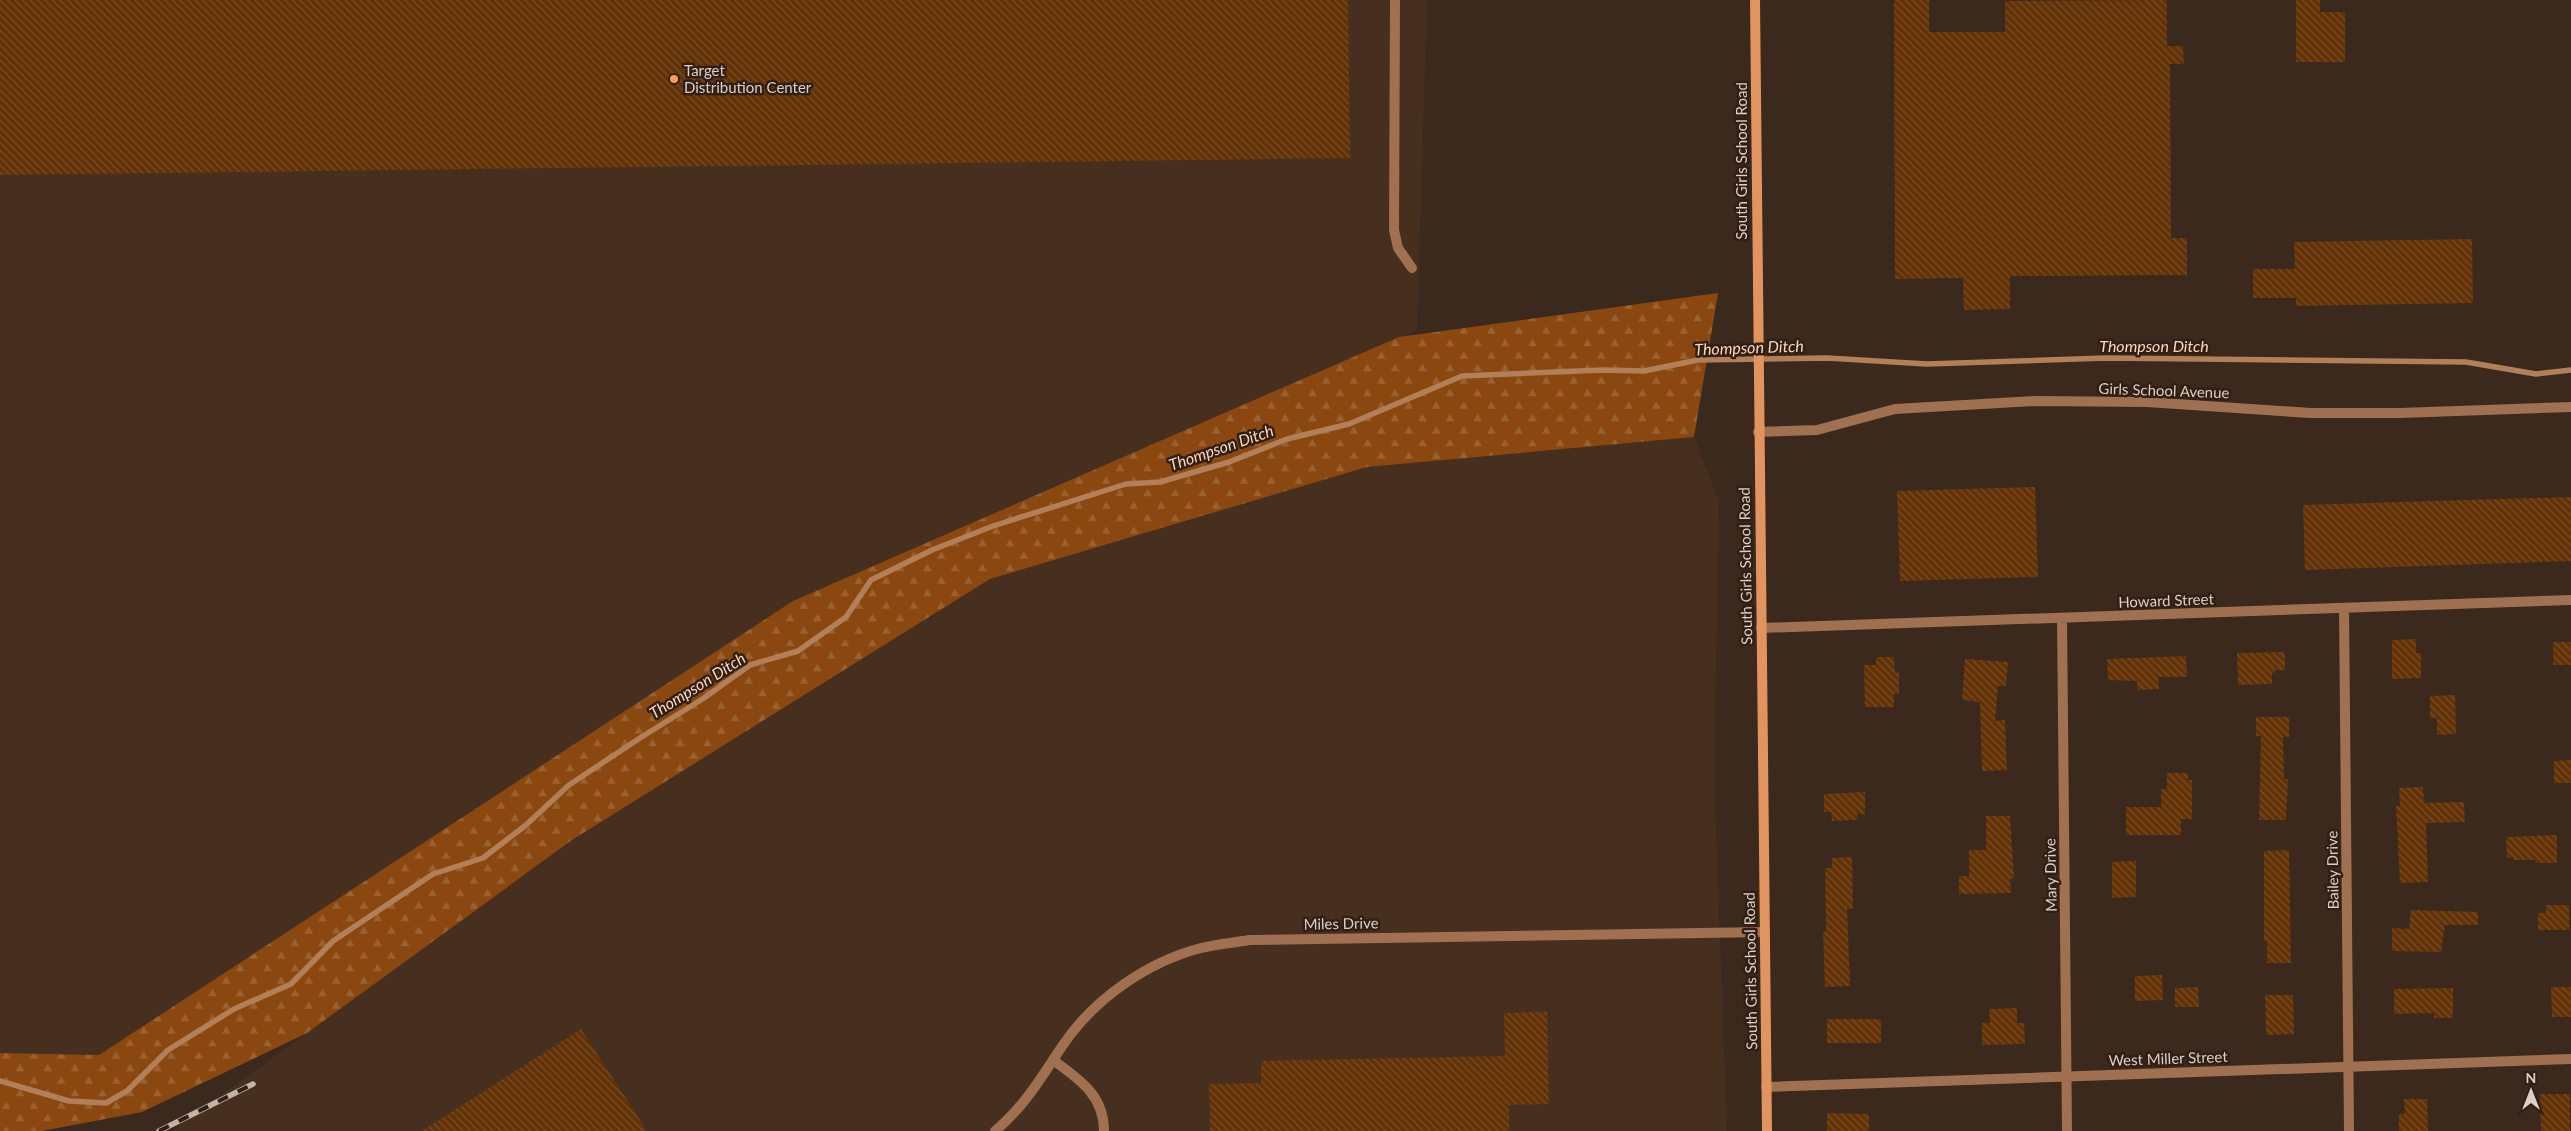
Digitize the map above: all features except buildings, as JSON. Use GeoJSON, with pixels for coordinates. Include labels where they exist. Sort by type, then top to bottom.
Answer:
{"type":"FeatureCollection","features":[{"type":"Feature","properties":{"kind":"main road","name":"South Girls School Road"},"geometry":{"type":"LineString","coordinates":[[1755,0],[1758,432],[1767,1131]]}},
{"type":"Feature","properties":{"kind":"street"},"geometry":{"type":"LineString","coordinates":[[1395,0],[1394,230],[1398,248],[1412,268]]}},
{"type":"Feature","properties":{"kind":"street","name":"Girls School Avenue"},"geometry":{"type":"LineString","coordinates":[[1758,432],[1818,430],[1895,409],[2036,401],[2147,402],[2310,413],[2400,413],[2571,407]]}},
{"type":"Feature","properties":{"kind":"street","name":"Howard Street"},"geometry":{"type":"LineString","coordinates":[[1762,628],[2571,600]]}},
{"type":"Feature","properties":{"kind":"street","name":"Bailey Drive"},"geometry":{"type":"LineString","coordinates":[[2344,609],[2350,1131]]}},
{"type":"Feature","properties":{"kind":"street","name":"Mary Drive"},"geometry":{"type":"LineString","coordinates":[[2062,618],[2067,1131]]}},
{"type":"Feature","properties":{"kind":"street","name":"Miles Drive"},"geometry":{"type":"LineString","coordinates":[[995,1131],[1028,1098],[1080,1023],[1128,982],[1176,956],[1219,944],[1249,940],[1765,932]]}},
{"type":"Feature","properties":{"kind":"street","name":"West Miller Street"},"geometry":{"type":"LineString","coordinates":[[1766,1087],[2571,1059]]}},
{"type":"Feature","properties":{"kind":"street"},"geometry":{"type":"LineString","coordinates":[[1053,1060],[1086,1084],[1104,1117],[1104,1131]]}},
{"type":"Feature","properties":{"kind":"shaded area","name":"Target Distribution Center"},"geometry":{"type":"Polygon","coordinates":[[[0,0],[1427,0],[1417,330],[793,601],[99,1055],[0,1053],[0,0]]]}},
{"type":"Feature","properties":{"kind":"shaded area"},"geometry":{"type":"Polygon","coordinates":[[[1694,437],[1719,502],[1714,774],[1727,1131],[172,1131],[572,840],[990,579],[1367,467],[1694,437]]]}},
{"type":"Feature","properties":{"kind":"green space"},"geometry":{"type":"Polygon","coordinates":[[[1718,293],[1694,437],[1367,467],[990,579],[572,840],[307,1033],[142,1112],[42,1131],[0,1131],[0,1053],[99,1055],[793,601],[1399,337],[1718,293]]]}},
{"type":"Feature","properties":{"kind":"waterway","name":"Thompson Ditch"},"geometry":{"type":"LineString","coordinates":[[0,1081],[69,1101],[106,1103],[127,1091],[168,1050],[234,1009],[291,984],[333,941],[433,874],[483,858],[526,825],[569,785],[704,698],[750,665],[798,651],[846,617],[871,580],[932,550],[993,526],[1126,484],[1160,482],[1229,462],[1287,439],[1349,424],[1462,376],[1603,370],[1644,371],[1698,360],[1827,358],[1927,364],[2106,358],[2466,362],[2536,374],[2571,370]]}},
{"type":"Feature","properties":{"kind":"railway"},"geometry":{"type":"LineString","coordinates":[[159,1131],[253,1084]]}},
{"type":"Feature","properties":{"kind":"place","name":"Target Distribution Center"},"geometry":{"type":"Point","coordinates":[674,79]}}]}
